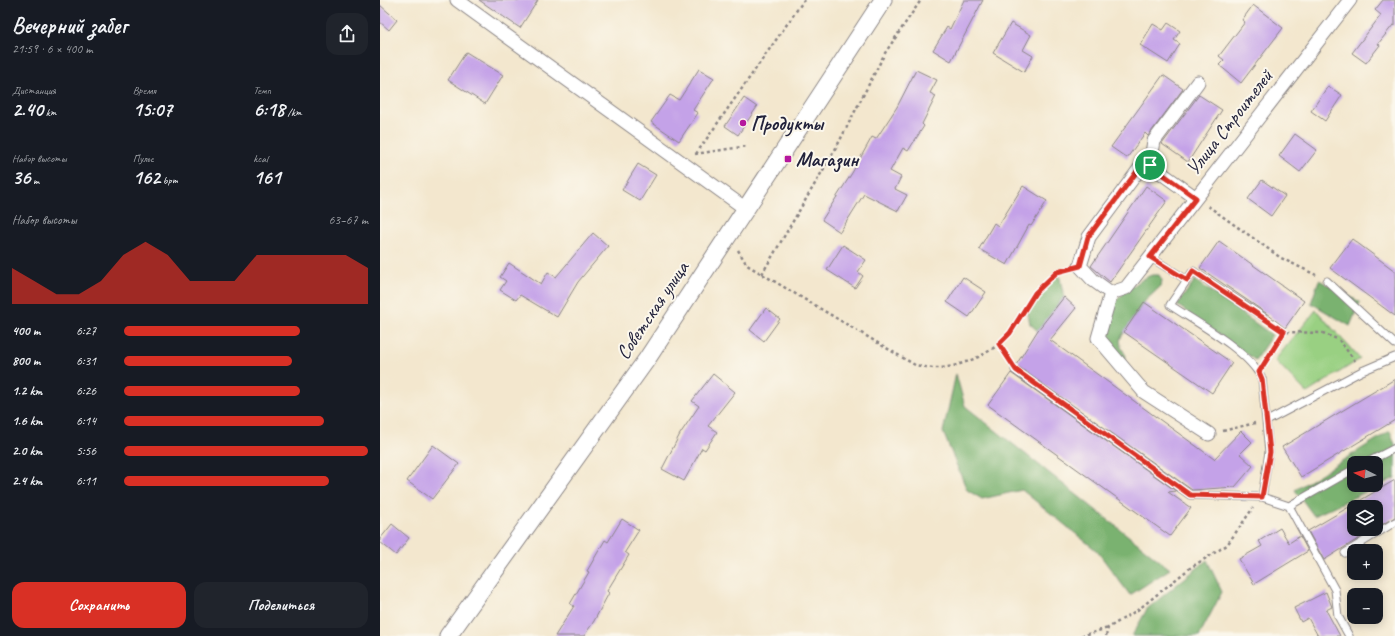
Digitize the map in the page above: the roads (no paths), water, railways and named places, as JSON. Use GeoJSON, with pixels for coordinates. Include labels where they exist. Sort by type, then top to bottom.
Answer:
{"type":"FeatureCollection","features":[{"type":"Feature","properties":{"kind":"street"},"geometry":{"type":"LineString","coordinates":[[456,0],[746,209]]}},
{"type":"Feature","properties":{"kind":"street","name":"Советская улица"},"geometry":{"type":"LineString","coordinates":[[448,636],[647,359],[883,0]]}},
{"type":"Feature","properties":{"kind":"street","name":"Улица Строителей"},"geometry":{"type":"LineString","coordinates":[[1111,293],[1126,288],[1350,0]]}},
{"type":"Feature","properties":{"kind":"street"},"geometry":{"type":"LineString","coordinates":[[1150,165],[1154,141],[1198,82]]}},
{"type":"Feature","properties":{"kind":"street"},"geometry":{"type":"LineString","coordinates":[[1196,198],[1150,165],[1141,166],[1088,237],[1080,266],[1093,280],[1111,293],[1098,338],[1144,392],[1209,434]]}},
{"type":"Feature","properties":{"kind":"lane"},"geometry":{"type":"LineString","coordinates":[[1150,257],[1187,280]]}},
{"type":"Feature","properties":{"kind":"lane"},"geometry":{"type":"LineString","coordinates":[[1262,497],[1270,452],[1262,379],[1259,372],[1241,352],[1170,306],[1193,271],[1263,317]]}},
{"type":"Feature","properties":{"kind":"lane"},"geometry":{"type":"LineString","coordinates":[[1328,281],[1395,344]]}},
{"type":"Feature","properties":{"kind":"lane"},"geometry":{"type":"LineString","coordinates":[[1267,421],[1362,371],[1395,357]]}},
{"type":"Feature","properties":{"kind":"lane"},"geometry":{"type":"LineString","coordinates":[[1016,370],[1190,495],[1262,497],[1289,506],[1335,590],[1338,616],[1349,636]]}},
{"type":"Feature","properties":{"kind":"lane"},"geometry":{"type":"LineString","coordinates":[[1380,456],[1395,448]]}},
{"type":"Feature","properties":{"kind":"lane"},"geometry":{"type":"LineString","coordinates":[[1289,506],[1347,473]]}},
{"type":"Feature","properties":{"kind":"lane"},"geometry":{"type":"LineString","coordinates":[[1345,553],[1395,522]]}},
{"type":"Feature","properties":{"kind":"place","name":"Продукты"},"geometry":{"type":"Point","coordinates":[743,123]}},
{"type":"Feature","properties":{"kind":"place","name":"Магазин"},"geometry":{"type":"Point","coordinates":[788,159]}}]}
